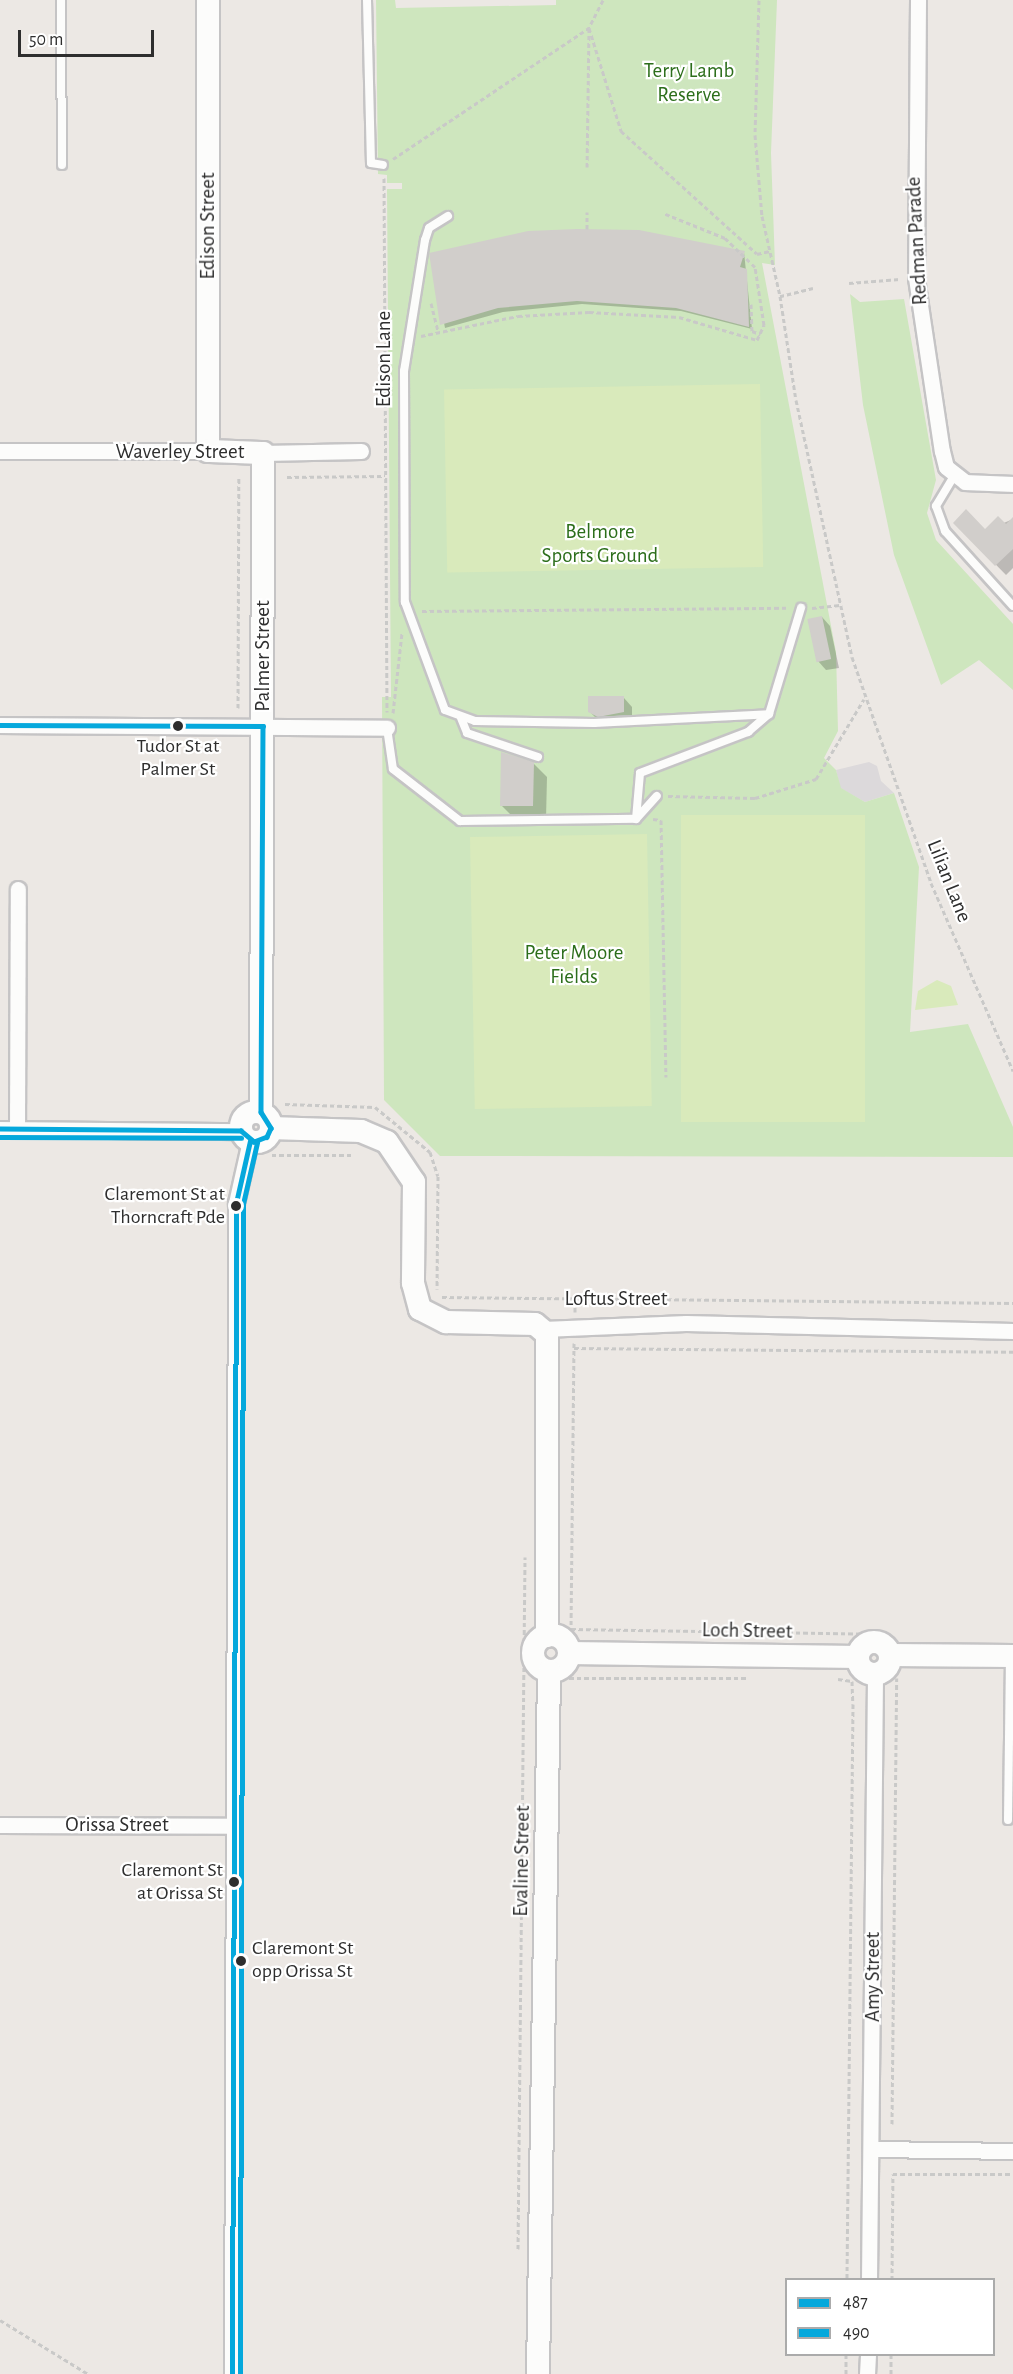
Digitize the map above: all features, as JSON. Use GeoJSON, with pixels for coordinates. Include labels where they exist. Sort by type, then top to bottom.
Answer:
{"type":"FeatureCollection","features":[{"type":"Feature","properties":{"kind":"street","name":"Edison Street"},"geometry":{"type":"LineString","coordinates":[[208,0],[208,452]]}},
{"type":"Feature","properties":{"kind":"street","name":"Redman Parade"},"geometry":{"type":"LineString","coordinates":[[918,0],[916,278],[930,389],[942,451],[954,476]]}},
{"type":"Feature","properties":{"kind":"street","name":"Waverley Street"},"geometry":{"type":"LineString","coordinates":[[0,451],[263,453],[361,451]]}},
{"type":"Feature","properties":{"kind":"street","name":"Palmer Street"},"geometry":{"type":"LineString","coordinates":[[263,453],[266,1120]]}},
{"type":"Feature","properties":{"kind":"street"},"geometry":{"type":"LineString","coordinates":[[954,476],[965,482],[1013,484]]}},
{"type":"Feature","properties":{"kind":"street"},"geometry":{"type":"LineString","coordinates":[[0,725],[387,728]]}},
{"type":"Feature","properties":{"kind":"street"},"geometry":{"type":"LineString","coordinates":[[17,1129],[18,889]]}},
{"type":"Feature","properties":{"kind":"street"},"geometry":{"type":"LineString","coordinates":[[0,1129],[245,1136],[264,1140],[266,1120]]}},
{"type":"Feature","properties":{"kind":"street","name":"Loftus Street"},"geometry":{"type":"LineString","coordinates":[[266,1120],[361,1131],[387,1142],[414,1182],[413,1283],[420,1309],[446,1322],[524,1322],[543,1329],[574,1324],[1013,1331]]}},
{"type":"Feature","properties":{"kind":"street"},"geometry":{"type":"LineString","coordinates":[[232,2374],[236,1203],[245,1136]]}},
{"type":"Feature","properties":{"kind":"street"},"geometry":{"type":"LineString","coordinates":[[543,1329],[549,1351],[547,1636],[533,1654],[559,1675],[569,1653],[562,1639],[547,1636]]}},
{"type":"Feature","properties":{"kind":"street"},"geometry":{"type":"LineString","coordinates":[[890,1655],[886,1676],[863,1670],[858,1657],[867,1644],[876,1642],[890,1655],[1012,1656]]}},
{"type":"Feature","properties":{"kind":"street","name":"Loch Street"},"geometry":{"type":"LineString","coordinates":[[569,1653],[858,1657]]}},
{"type":"Feature","properties":{"kind":"street","name":"Evaline Street"},"geometry":{"type":"LineString","coordinates":[[538,2374],[559,1675]]}},
{"type":"Feature","properties":{"kind":"street","name":"Amy Street"},"geometry":{"type":"LineString","coordinates":[[869,2278],[886,1676]]}},
{"type":"Feature","properties":{"kind":"street","name":"Orissa Street"},"geometry":{"type":"LineString","coordinates":[[0,1825],[234,1826]]}},
{"type":"Feature","properties":{"kind":"street"},"geometry":{"type":"LineString","coordinates":[[872,2149],[1013,2151]]}},
{"type":"Feature","properties":{"kind":"street"},"geometry":{"type":"LineString","coordinates":[[867,2356],[867,2374]]}},
{"type":"Feature","properties":{"kind":"lane"},"geometry":{"type":"LineString","coordinates":[[61,0],[62,165]]}},
{"type":"Feature","properties":{"kind":"lane"},"geometry":{"type":"LineString","coordinates":[[367,0],[371,163],[383,165]]}},
{"type":"Feature","properties":{"kind":"lane"},"geometry":{"type":"LineString","coordinates":[[448,216],[429,228],[425,240],[413,337],[404,371],[407,611],[440,700],[461,718],[466,733],[538,757]]}},
{"type":"Feature","properties":{"kind":"lane"},"geometry":{"type":"LineString","coordinates":[[954,476],[936,506],[945,531],[1013,606]]}},
{"type":"Feature","properties":{"kind":"lane"},"geometry":{"type":"LineString","coordinates":[[636,819],[640,773],[748,732],[768,714],[801,608]]}},
{"type":"Feature","properties":{"kind":"lane"},"geometry":{"type":"LineString","coordinates":[[461,718],[620,723],[629,718],[768,714]]}},
{"type":"Feature","properties":{"kind":"lane"},"geometry":{"type":"LineString","coordinates":[[387,728],[393,769],[460,821],[636,819],[657,796]]}},
{"type":"Feature","properties":{"kind":"lane"},"geometry":{"type":"LineString","coordinates":[[1008,1820],[1012,1656]]}},
{"type":"Feature","properties":{"kind":"path"},"geometry":{"type":"LineString","coordinates":[[587,166],[589,28],[603,0]]}},
{"type":"Feature","properties":{"kind":"path","name":"Lilian Lane"},"geometry":{"type":"LineString","coordinates":[[759,0],[755,135],[770,251],[840,605],[864,699],[931,883],[1013,1071]]}},
{"type":"Feature","properties":{"kind":"path"},"geometry":{"type":"LineString","coordinates":[[383,165],[589,28]]}},
{"type":"Feature","properties":{"kind":"path"},"geometry":{"type":"LineString","coordinates":[[589,28],[621,131],[757,254],[770,251]]}},
{"type":"Feature","properties":{"kind":"path","name":"Edison Lane"},"geometry":{"type":"LineString","coordinates":[[383,165],[387,728]]}},
{"type":"Feature","properties":{"kind":"path"},"geometry":{"type":"LineString","coordinates":[[586,229],[587,212]]}},
{"type":"Feature","properties":{"kind":"path"},"geometry":{"type":"LineString","coordinates":[[413,337],[518,316],[589,312],[679,316],[757,340],[764,325],[755,267],[725,238],[663,213]]}},
{"type":"Feature","properties":{"kind":"path"},"geometry":{"type":"LineString","coordinates":[[849,283],[916,278]]}},
{"type":"Feature","properties":{"kind":"path"},"geometry":{"type":"LineString","coordinates":[[780,297],[813,288]]}},
{"type":"Feature","properties":{"kind":"path"},"geometry":{"type":"LineString","coordinates":[[431,303],[438,332]]}},
{"type":"Feature","properties":{"kind":"path"},"geometry":{"type":"LineString","coordinates":[[751,303],[752,331],[760,334]]}},
{"type":"Feature","properties":{"kind":"path"},"geometry":{"type":"LineString","coordinates":[[286,477],[385,476]]}},
{"type":"Feature","properties":{"kind":"path","name":"Palmer Street"},"geometry":{"type":"LineString","coordinates":[[238,708],[239,477]]}},
{"type":"Feature","properties":{"kind":"path"},"geometry":{"type":"LineString","coordinates":[[827,608],[840,605]]}},
{"type":"Feature","properties":{"kind":"path"},"geometry":{"type":"LineString","coordinates":[[387,728],[407,611],[801,608]]}},
{"type":"Feature","properties":{"kind":"path"},"geometry":{"type":"LineString","coordinates":[[657,796],[754,798],[816,779],[829,761],[864,699]]}},
{"type":"Feature","properties":{"kind":"path"},"geometry":{"type":"LineString","coordinates":[[636,819],[661,820],[666,1077]]}},
{"type":"Feature","properties":{"kind":"path","name":"Loftus Street"},"geometry":{"type":"LineString","coordinates":[[285,1104],[375,1107],[399,1122],[435,1159],[437,1297],[1013,1304]]}},
{"type":"Feature","properties":{"kind":"path"},"geometry":{"type":"LineString","coordinates":[[272,1155],[354,1155]]}},
{"type":"Feature","properties":{"kind":"path"},"geometry":{"type":"LineString","coordinates":[[575,1299],[574,1348],[1013,1352]]}},
{"type":"Feature","properties":{"kind":"path","name":"Loch Street"},"geometry":{"type":"LineString","coordinates":[[574,1348],[571,1629],[900,1634]]}},
{"type":"Feature","properties":{"kind":"path","name":"Evaline Street"},"geometry":{"type":"LineString","coordinates":[[518,2257],[525,1548]]}},
{"type":"Feature","properties":{"kind":"path"},"geometry":{"type":"LineString","coordinates":[[559,1675],[760,1678]]}},
{"type":"Feature","properties":{"kind":"path","name":"Amy Street"},"geometry":{"type":"LineString","coordinates":[[886,1676],[892,2124]]}},
{"type":"Feature","properties":{"kind":"path","name":"Amy Street"},"geometry":{"type":"LineString","coordinates":[[832,1678],[852,1681],[853,1704],[847,2278]]}},
{"type":"Feature","properties":{"kind":"path"},"geometry":{"type":"LineString","coordinates":[[892,2278],[893,2174],[1013,2174]]}},
{"type":"Feature","properties":{"kind":"path"},"geometry":{"type":"LineString","coordinates":[[0,2320],[88,2374]]}},
{"type":"Feature","properties":{"kind":"path"},"geometry":{"type":"LineString","coordinates":[[846,2356],[846,2374]]}},
{"type":"Feature","properties":{"kind":"path"},"geometry":{"type":"LineString","coordinates":[[891,2356],[891,2374]]}},
{"type":"Feature","properties":{"kind":"shaded area"},"geometry":{"type":"Polygon","coordinates":[[[869,762],[877,766],[881,781],[894,793],[865,802],[840,788],[836,770],[869,762]]]}},
{"type":"Feature","properties":{"kind":"green space"},"geometry":{"type":"Polygon","coordinates":[[[376,0],[395,0],[396,8],[556,5],[556,0],[777,0],[771,153],[775,265],[762,263],[836,652],[838,731],[824,758],[836,770],[841,788],[865,802],[894,793],[919,867],[910,1032],[968,1024],[1013,1127],[1013,1157],[440,1156],[384,1100],[382,697],[391,697],[387,189],[402,189],[402,183],[387,183],[387,175],[378,174],[376,0]]]}},
{"type":"Feature","properties":{"kind":"green space"},"geometry":{"type":"Polygon","coordinates":[[[850,294],[860,302],[904,299],[936,480],[927,513],[936,540],[1013,624],[1013,690],[979,660],[941,685],[894,555],[863,405],[850,294]]]}},
{"type":"Feature","properties":{"kind":"green space","name":"Belmore Sports Ground"},"geometry":{"type":"Polygon","coordinates":[[[760,384],[763,567],[447,572],[444,390],[760,384]]]}},
{"type":"Feature","properties":{"kind":"green space"},"geometry":{"type":"Polygon","coordinates":[[[681,815],[865,815],[865,1122],[681,1122],[681,815]]]}},
{"type":"Feature","properties":{"kind":"green space","name":"Peter Moore Fields"},"geometry":{"type":"Polygon","coordinates":[[[647,834],[652,1106],[475,1109],[470,837],[647,834]]]}},
{"type":"Feature","properties":{"kind":"green space"},"geometry":{"type":"Polygon","coordinates":[[[937,980],[951,986],[958,1005],[915,1010],[918,991],[937,980]]]}},
{"type":"Feature","properties":{"kind":"building"},"geometry":{"type":"Polygon","coordinates":[[[639,230],[745,251],[740,267],[747,269],[749,327],[676,308],[577,301],[498,308],[440,325],[429,253],[528,231],[639,230]]]}},
{"type":"Feature","properties":{"kind":"building"},"geometry":{"type":"Polygon","coordinates":[[[966,509],[985,529],[998,516],[1006,524],[1013,517],[1013,549],[995,566],[953,523],[966,509]]]}},
{"type":"Feature","properties":{"kind":"building"},"geometry":{"type":"Polygon","coordinates":[[[822,616],[831,659],[816,662],[807,619],[822,616]]]}},
{"type":"Feature","properties":{"kind":"building"},"geometry":{"type":"Polygon","coordinates":[[[588,696],[624,696],[624,712],[598,717],[588,712],[588,696]]]}},
{"type":"Feature","properties":{"kind":"building"},"geometry":{"type":"Polygon","coordinates":[[[501,752],[534,762],[533,806],[500,806],[501,752]]]}},
{"type":"Feature","properties":{"kind":"transit line","name":"487"},"geometry":{"type":"LineString","coordinates":[[0,725],[263,726],[261,1112],[271,1128],[267,1137],[254,1142],[241,1131],[0,1129]]}},
{"type":"Feature","properties":{"kind":"transit line","name":"490"},"geometry":{"type":"LineString","coordinates":[[0,1137],[241,1138]]}},
{"type":"Feature","properties":{"kind":"transit line","name":"487"},"geometry":{"type":"LineString","coordinates":[[232,2374],[236,1203],[250,1141]]}},
{"type":"Feature","properties":{"kind":"transit line","name":"490"},"geometry":{"type":"LineString","coordinates":[[240,2374],[243,1204],[257,1143]]}},
{"type":"Feature","properties":{"kind":"place","name":"Tudor St at Palmer St"},"geometry":{"type":"Point","coordinates":[178,726]}},
{"type":"Feature","properties":{"kind":"place","name":"Claremont St at Thorncraft Pde"},"geometry":{"type":"Point","coordinates":[236,1206]}},
{"type":"Feature","properties":{"kind":"place","name":"Claremont St at Orissa St"},"geometry":{"type":"Point","coordinates":[234,1882]}},
{"type":"Feature","properties":{"kind":"place","name":"Claremont St opp Orissa St"},"geometry":{"type":"Point","coordinates":[241,1961]}},
{"type":"Feature","properties":{"kind":"park label","name":"Terry Lamb Reserve"},"geometry":{"type":"Point","coordinates":[689,83]}}]}
